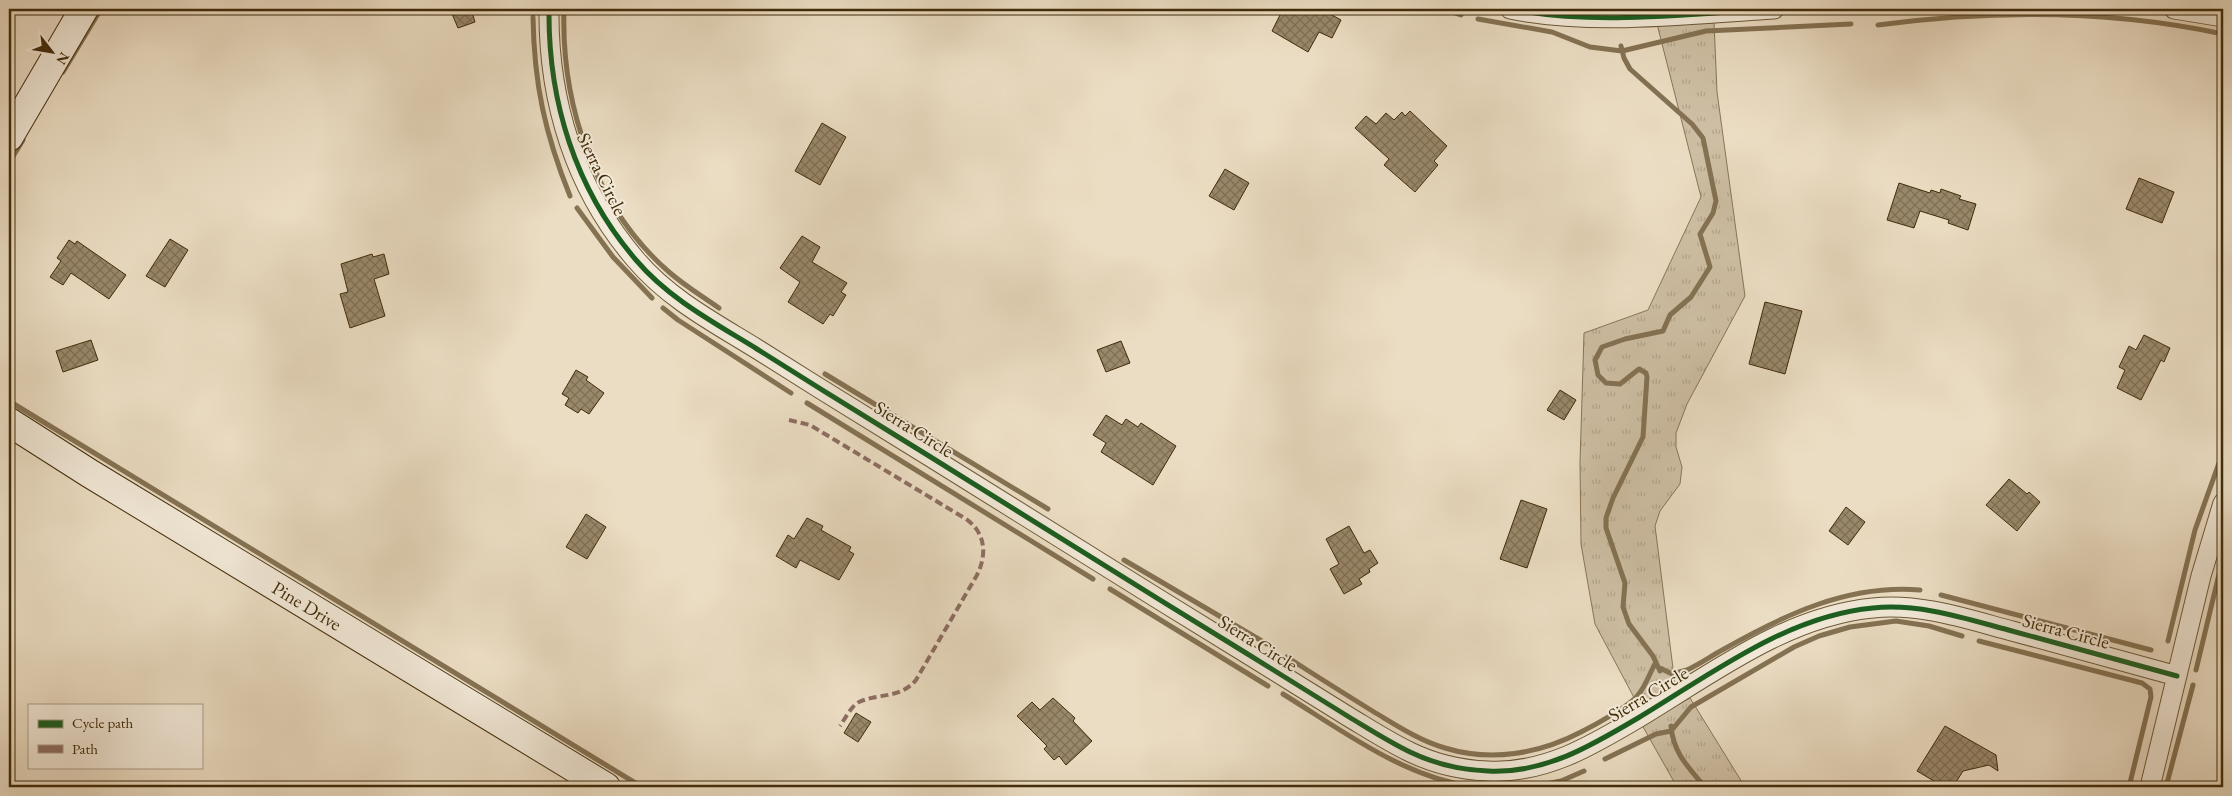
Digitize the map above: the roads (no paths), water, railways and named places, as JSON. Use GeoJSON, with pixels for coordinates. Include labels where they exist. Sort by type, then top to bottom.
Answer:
{"type":"FeatureCollection","features":[{"type":"Feature","properties":{"kind":"main road"},"geometry":{"type":"LineString","coordinates":[[9,137],[84,9]]}},
{"type":"Feature","properties":{"kind":"main road","name":"Pine Drive"},"geometry":{"type":"LineString","coordinates":[[9,422],[89,473],[606,787]]}},
{"type":"Feature","properties":{"kind":"street","name":"Sierra Circle"},"geometry":{"type":"LineString","coordinates":[[549,9],[550,58],[555,95],[576,162],[609,224],[633,257],[655,280],[686,304],[835,398],[1393,744],[1423,758],[1455,768],[1490,771],[1522,770],[1554,762],[1598,742],[1741,656],[1786,632],[1825,617],[1874,608],[1909,608],[1954,616],[2177,676]]}},
{"type":"Feature","properties":{"kind":"street"},"geometry":{"type":"LineString","coordinates":[[1510,9],[1549,15],[1593,16],[1774,9]]}},
{"type":"Feature","properties":{"kind":"street"},"geometry":{"type":"LineString","coordinates":[[2174,9],[2223,18]]}},
{"type":"Feature","properties":{"kind":"street"},"geometry":{"type":"LineString","coordinates":[[2150,787],[2201,576],[2223,503]]}},
{"type":"Feature","properties":{"kind":"waterway"},"geometry":{"type":"LineString","coordinates":[[63,72],[101,9]]}},
{"type":"Feature","properties":{"kind":"waterway"},"geometry":{"type":"LineString","coordinates":[[564,9],[569,82],[576,118],[602,186],[621,217],[643,246],[675,277],[719,308]]}},
{"type":"Feature","properties":{"kind":"waterway"},"geometry":{"type":"LineString","coordinates":[[1443,9],[1461,15]]}},
{"type":"Feature","properties":{"kind":"waterway"},"geometry":{"type":"LineString","coordinates":[[1878,25],[1964,17],[2051,15],[2138,20],[2223,34]]}},
{"type":"Feature","properties":{"kind":"waterway"},"geometry":{"type":"LineString","coordinates":[[533,17],[536,65],[542,108],[554,151],[570,196]]}},
{"type":"Feature","properties":{"kind":"waterway"},"geometry":{"type":"LineString","coordinates":[[1478,19],[1552,32],[1590,47],[1622,51],[1706,31],[1851,24]]}},
{"type":"Feature","properties":{"kind":"waterway"},"geometry":{"type":"LineString","coordinates":[[1621,46],[1624,58],[1630,69],[1692,124],[1703,138],[1716,201],[1713,213],[1700,234],[1710,267],[1691,297],[1670,315],[1663,331],[1625,339],[1602,347],[1595,360],[1598,375],[1606,383],[1620,384],[1639,369],[1646,373],[1647,377],[1643,437],[1613,498],[1606,518],[1606,528],[1625,583],[1623,607],[1629,624],[1653,656],[1660,671]]}},
{"type":"Feature","properties":{"kind":"waterway"},"geometry":{"type":"LineString","coordinates":[[9,163],[23,140]]}},
{"type":"Feature","properties":{"kind":"waterway"},"geometry":{"type":"LineString","coordinates":[[577,208],[613,257],[652,298]]}},
{"type":"Feature","properties":{"kind":"waterway"},"geometry":{"type":"LineString","coordinates":[[663,308],[678,320],[791,393]]}},
{"type":"Feature","properties":{"kind":"waterway"},"geometry":{"type":"LineString","coordinates":[[825,374],[1048,509]]}},
{"type":"Feature","properties":{"kind":"waterway"},"geometry":{"type":"LineString","coordinates":[[9,401],[642,787]]}},
{"type":"Feature","properties":{"kind":"waterway"},"geometry":{"type":"LineString","coordinates":[[807,403],[1093,579]]}},
{"type":"Feature","properties":{"kind":"waterway"},"geometry":{"type":"LineString","coordinates":[[2168,641],[2195,530],[2219,463]]}},
{"type":"Feature","properties":{"kind":"waterway"},"geometry":{"type":"LineString","coordinates":[[1124,560],[1267,644]]}},
{"type":"Feature","properties":{"kind":"waterway"},"geometry":{"type":"LineString","coordinates":[[2196,670],[2220,570]]}},
{"type":"Feature","properties":{"kind":"waterway"},"geometry":{"type":"LineString","coordinates":[[1110,589],[1268,686]]}},
{"type":"Feature","properties":{"kind":"waterway"},"geometry":{"type":"LineString","coordinates":[[1658,667],[1672,674],[1687,670],[1747,636],[1818,604],[1867,592],[1893,589],[1920,590]]}},
{"type":"Feature","properties":{"kind":"waterway"},"geometry":{"type":"LineString","coordinates":[[1941,595],[2151,650]]}},
{"type":"Feature","properties":{"kind":"waterway"},"geometry":{"type":"LineString","coordinates":[[1605,759],[1656,734],[1671,731],[1691,707],[1794,647],[1819,636],[1850,627],[1896,621],[1929,626],[1962,636]]}},
{"type":"Feature","properties":{"kind":"waterway"},"geometry":{"type":"LineString","coordinates":[[1979,641],[2142,683],[2150,689],[2151,697],[2129,787]]}},
{"type":"Feature","properties":{"kind":"waterway"},"geometry":{"type":"LineString","coordinates":[[1287,657],[1374,712],[1426,741],[1462,752],[1497,755],[1514,754],[1548,746],[1565,740],[1603,720],[1627,705],[1638,695],[1656,662]]}},
{"type":"Feature","properties":{"kind":"waterway"},"geometry":{"type":"LineString","coordinates":[[2166,787],[2193,685]]}},
{"type":"Feature","properties":{"kind":"waterway"},"geometry":{"type":"LineString","coordinates":[[1283,694],[1374,751],[1398,763],[1448,782],[1474,787]]}},
{"type":"Feature","properties":{"kind":"waterway"},"geometry":{"type":"LineString","coordinates":[[1671,726],[1672,736],[1678,752],[1705,787]]}},
{"type":"Feature","properties":{"kind":"waterway"},"geometry":{"type":"LineString","coordinates":[[1531,787],[1561,781],[1584,771]]}}]}
